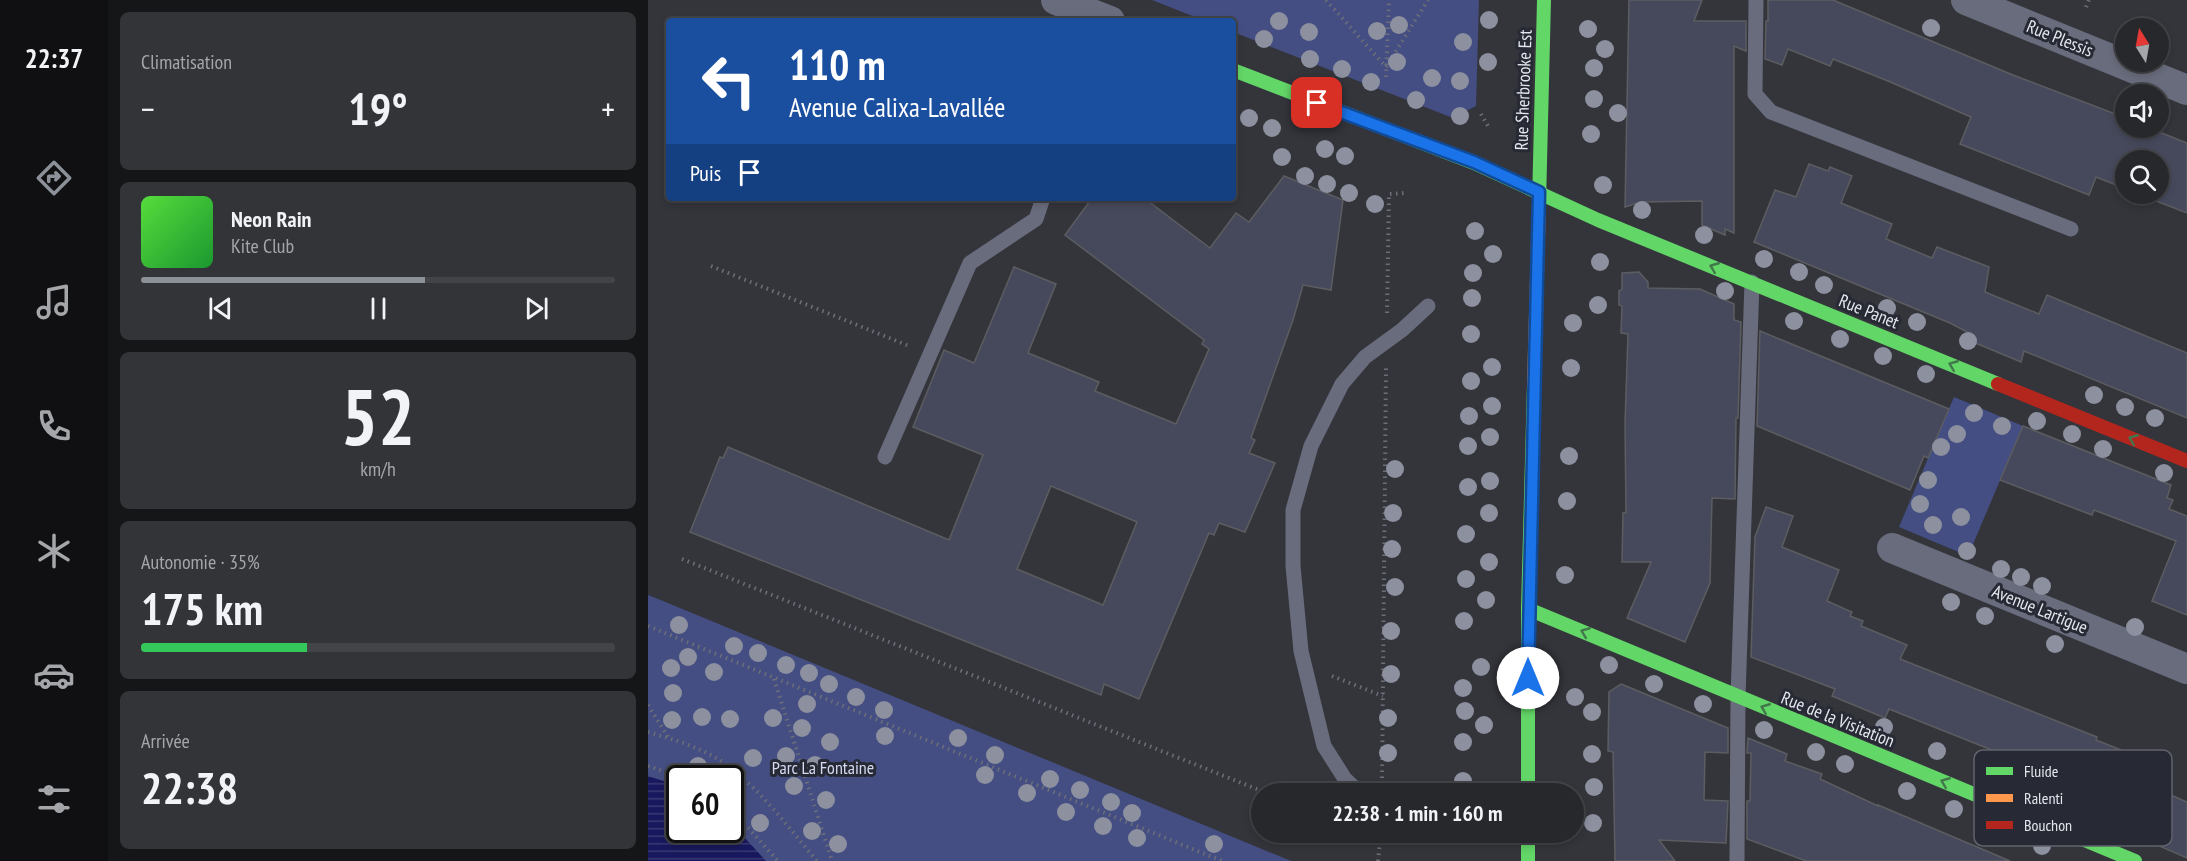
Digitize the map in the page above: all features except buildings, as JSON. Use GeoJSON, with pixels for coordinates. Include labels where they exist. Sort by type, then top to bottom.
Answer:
{"type":"FeatureCollection","features":[{"type":"Feature","properties":{"kind":"street"},"geometry":{"type":"LineString","coordinates":[[1056,0],[1101,18]]}},
{"type":"Feature","properties":{"kind":"street","name":"Rue Sherbrooke Est"},"geometry":{"type":"LineString","coordinates":[[1528,783],[1528,609],[1544,0]]}},
{"type":"Feature","properties":{"kind":"street","name":"Rue Plessis"},"geometry":{"type":"LineString","coordinates":[[1966,0],[2187,90]]}},
{"type":"Feature","properties":{"kind":"street","name":"Rue Panet"},"geometry":{"type":"LineString","coordinates":[[1236,71],[1474,162],[1598,220],[2187,461]]}},
{"type":"Feature","properties":{"kind":"street","name":"Avenue Lartigue"},"geometry":{"type":"LineString","coordinates":[[1893,548],[2187,669]]}},
{"type":"Feature","properties":{"kind":"street","name":"Rue de la Visitation"},"geometry":{"type":"LineString","coordinates":[[1528,609],[1974,794]]}},
{"type":"Feature","properties":{"kind":"street"},"geometry":{"type":"LineString","coordinates":[[1528,843],[1528,861]]}},
{"type":"Feature","properties":{"kind":"street","name":"Rue de la Visitation"},"geometry":{"type":"LineString","coordinates":[[2099,846],[2135,861]]}},
{"type":"Feature","properties":{"kind":"lane"},"geometry":{"type":"LineString","coordinates":[[1756,0],[1755,94],[1771,112],[2071,229]]}},
{"type":"Feature","properties":{"kind":"lane"},"geometry":{"type":"LineString","coordinates":[[885,457],[970,263],[1036,219],[1042,201]]}},
{"type":"Feature","properties":{"kind":"lane"},"geometry":{"type":"LineString","coordinates":[[1737,861],[1738,697],[1752,282]]}},
{"type":"Feature","properties":{"kind":"lane"},"geometry":{"type":"LineString","coordinates":[[1349,783],[1324,746],[1301,651],[1293,566],[1293,510],[1311,446],[1342,384],[1365,357],[1402,330],[1428,306]]}},
{"type":"Feature","properties":{"kind":"path"},"geometry":{"type":"LineString","coordinates":[[1326,0],[1386,67]]}},
{"type":"Feature","properties":{"kind":"path"},"geometry":{"type":"LineString","coordinates":[[1386,77],[1389,0]]}},
{"type":"Feature","properties":{"kind":"path"},"geometry":{"type":"LineString","coordinates":[[1386,67],[1428,0]]}},
{"type":"Feature","properties":{"kind":"path"},"geometry":{"type":"LineString","coordinates":[[2086,7],[2089,0]]}},
{"type":"Feature","properties":{"kind":"path"},"geometry":{"type":"LineString","coordinates":[[1481,114],[1488,126]]}},
{"type":"Feature","properties":{"kind":"path"},"geometry":{"type":"LineString","coordinates":[[1382,783],[1389,194],[1405,193]]}},
{"type":"Feature","properties":{"kind":"path"},"geometry":{"type":"LineString","coordinates":[[711,266],[909,346]]}},
{"type":"Feature","properties":{"kind":"path"},"geometry":{"type":"LineString","coordinates":[[682,559],[1251,787]]}},
{"type":"Feature","properties":{"kind":"path"},"geometry":{"type":"LineString","coordinates":[[648,626],[1222,861]]}},
{"type":"Feature","properties":{"kind":"path"},"geometry":{"type":"LineString","coordinates":[[1332,676],[1383,696]]}},
{"type":"Feature","properties":{"kind":"path"},"geometry":{"type":"LineString","coordinates":[[774,678],[832,861]]}},
{"type":"Feature","properties":{"kind":"path"},"geometry":{"type":"LineString","coordinates":[[648,705],[668,738]]}},
{"type":"Feature","properties":{"kind":"path"},"geometry":{"type":"LineString","coordinates":[[648,732],[703,751],[734,771],[770,807],[817,861]]}},
{"type":"Feature","properties":{"kind":"path"},"geometry":{"type":"LineString","coordinates":[[648,766],[666,772]]}},
{"type":"Feature","properties":{"kind":"path"},"geometry":{"type":"LineString","coordinates":[[744,823],[777,861]]}},
{"type":"Feature","properties":{"kind":"path"},"geometry":{"type":"LineString","coordinates":[[1378,861],[1380,843]]}},
{"type":"Feature","properties":{"kind":"green space"},"geometry":{"type":"Polygon","coordinates":[[[1152,0],[1479,0],[1476,106],[1453,118],[1236,33],[1236,18],[1197,18],[1152,0]]]}},
{"type":"Feature","properties":{"kind":"green space"},"geometry":{"type":"Polygon","coordinates":[[[1954,397],[2023,426],[1968,556],[1899,527],[1954,397]]]}},
{"type":"Feature","properties":{"kind":"green space","name":"Parc La Fontaine"},"geometry":{"type":"Polygon","coordinates":[[[648,595],[1291,861],[648,861],[648,595]]]}},
{"type":"Feature","properties":{"kind":"shaded area"},"geometry":{"type":"Polygon","coordinates":[[[648,776],[666,782],[666,843],[744,843],[744,837],[766,861],[648,861],[648,776]]]}},
{"type":"Feature","properties":{"kind":"traffic: fast"},"geometry":{"type":"LineString","coordinates":[[1539,203],[1544,0]]}},
{"type":"Feature","properties":{"kind":"traffic: fast"},"geometry":{"type":"LineString","coordinates":[[1236,71],[1474,163],[1598,220],[1998,384]]}},
{"type":"Feature","properties":{"kind":"traffic: fast"},"geometry":{"type":"LineString","coordinates":[[1528,783],[1528,609],[1534,385]]}},
{"type":"Feature","properties":{"kind":"traffic: fast"},"geometry":{"type":"LineString","coordinates":[[1528,609],[1974,794]]}},
{"type":"Feature","properties":{"kind":"traffic: fast"},"geometry":{"type":"LineString","coordinates":[[1528,843],[1528,861]]}},
{"type":"Feature","properties":{"kind":"traffic: fast"},"geometry":{"type":"LineString","coordinates":[[2099,846],[2135,861]]}},
{"type":"Feature","properties":{"kind":"traffic: slow"},"geometry":{"type":"LineString","coordinates":[[1534,385],[1539,203]]}},
{"type":"Feature","properties":{"kind":"traffic: jam"},"geometry":{"type":"LineString","coordinates":[[1998,384],[2187,461]]}},
{"type":"Feature","properties":{"kind":"route"},"geometry":{"type":"LineString","coordinates":[[1317,103],[1474,162],[1539,192],[1528,678]]}}]}
